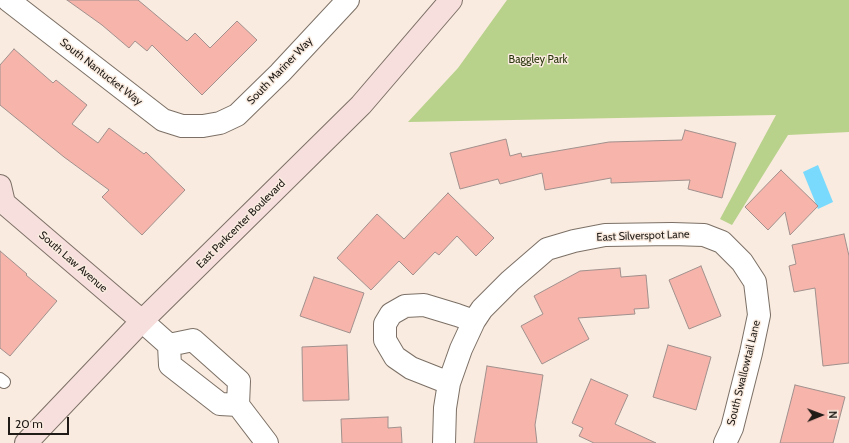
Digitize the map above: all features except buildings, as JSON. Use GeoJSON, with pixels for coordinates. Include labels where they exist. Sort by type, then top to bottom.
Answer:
{"type":"FeatureCollection","features":[{"type":"Feature","properties":{"kind":"main road","name":"East Parkcenter Boulevard"},"geometry":{"type":"LineString","coordinates":[[26,443],[142,321],[361,105],[451,0]]}},
{"type":"Feature","properties":{"kind":"main road","name":"South Law Avenue"},"geometry":{"type":"LineString","coordinates":[[1,197],[142,321]]}},
{"type":"Feature","properties":{"kind":"street","name":"South Nantucket Way"},"geometry":{"type":"LineString","coordinates":[[8,0],[163,120],[182,126],[203,126]]}},
{"type":"Feature","properties":{"kind":"street","name":"South Mariner Way"},"geometry":{"type":"LineString","coordinates":[[203,126],[220,123],[237,115],[280,73],[348,0]]}},
{"type":"Feature","properties":{"kind":"street","name":"East Silverspot Lane"},"geometry":{"type":"LineString","coordinates":[[444,443],[445,408],[449,383],[461,349],[474,322],[482,310],[510,280],[547,249],[574,241],[605,235],[704,235],[722,242]]}},
{"type":"Feature","properties":{"kind":"street","name":"South Swallowtail Lane"},"geometry":{"type":"LineString","coordinates":[[722,242],[742,262],[755,282],[759,315],[732,428],[725,443]]}},
{"type":"Feature","properties":{"kind":"street"},"geometry":{"type":"LineString","coordinates":[[449,383],[411,368],[395,357],[385,340],[385,324],[391,314],[405,306],[424,305],[474,322]]}},
{"type":"Feature","properties":{"kind":"street"},"geometry":{"type":"LineString","coordinates":[[142,321],[169,345],[170,365],[220,404],[238,405]]}},
{"type":"Feature","properties":{"kind":"street"},"geometry":{"type":"LineString","coordinates":[[169,345],[193,340],[239,381],[238,405],[267,443]]}},
{"type":"Feature","properties":{"kind":"green space","name":"Baggley Park"},"geometry":{"type":"Polygon","coordinates":[[[507,0],[849,0],[849,132],[788,135],[732,225],[720,219],[776,115],[408,122],[458,68],[507,0]]]}},
{"type":"Feature","properties":{"kind":"water"},"geometry":{"type":"Polygon","coordinates":[[[818,165],[833,202],[818,209],[803,172],[818,165]]]}}]}
